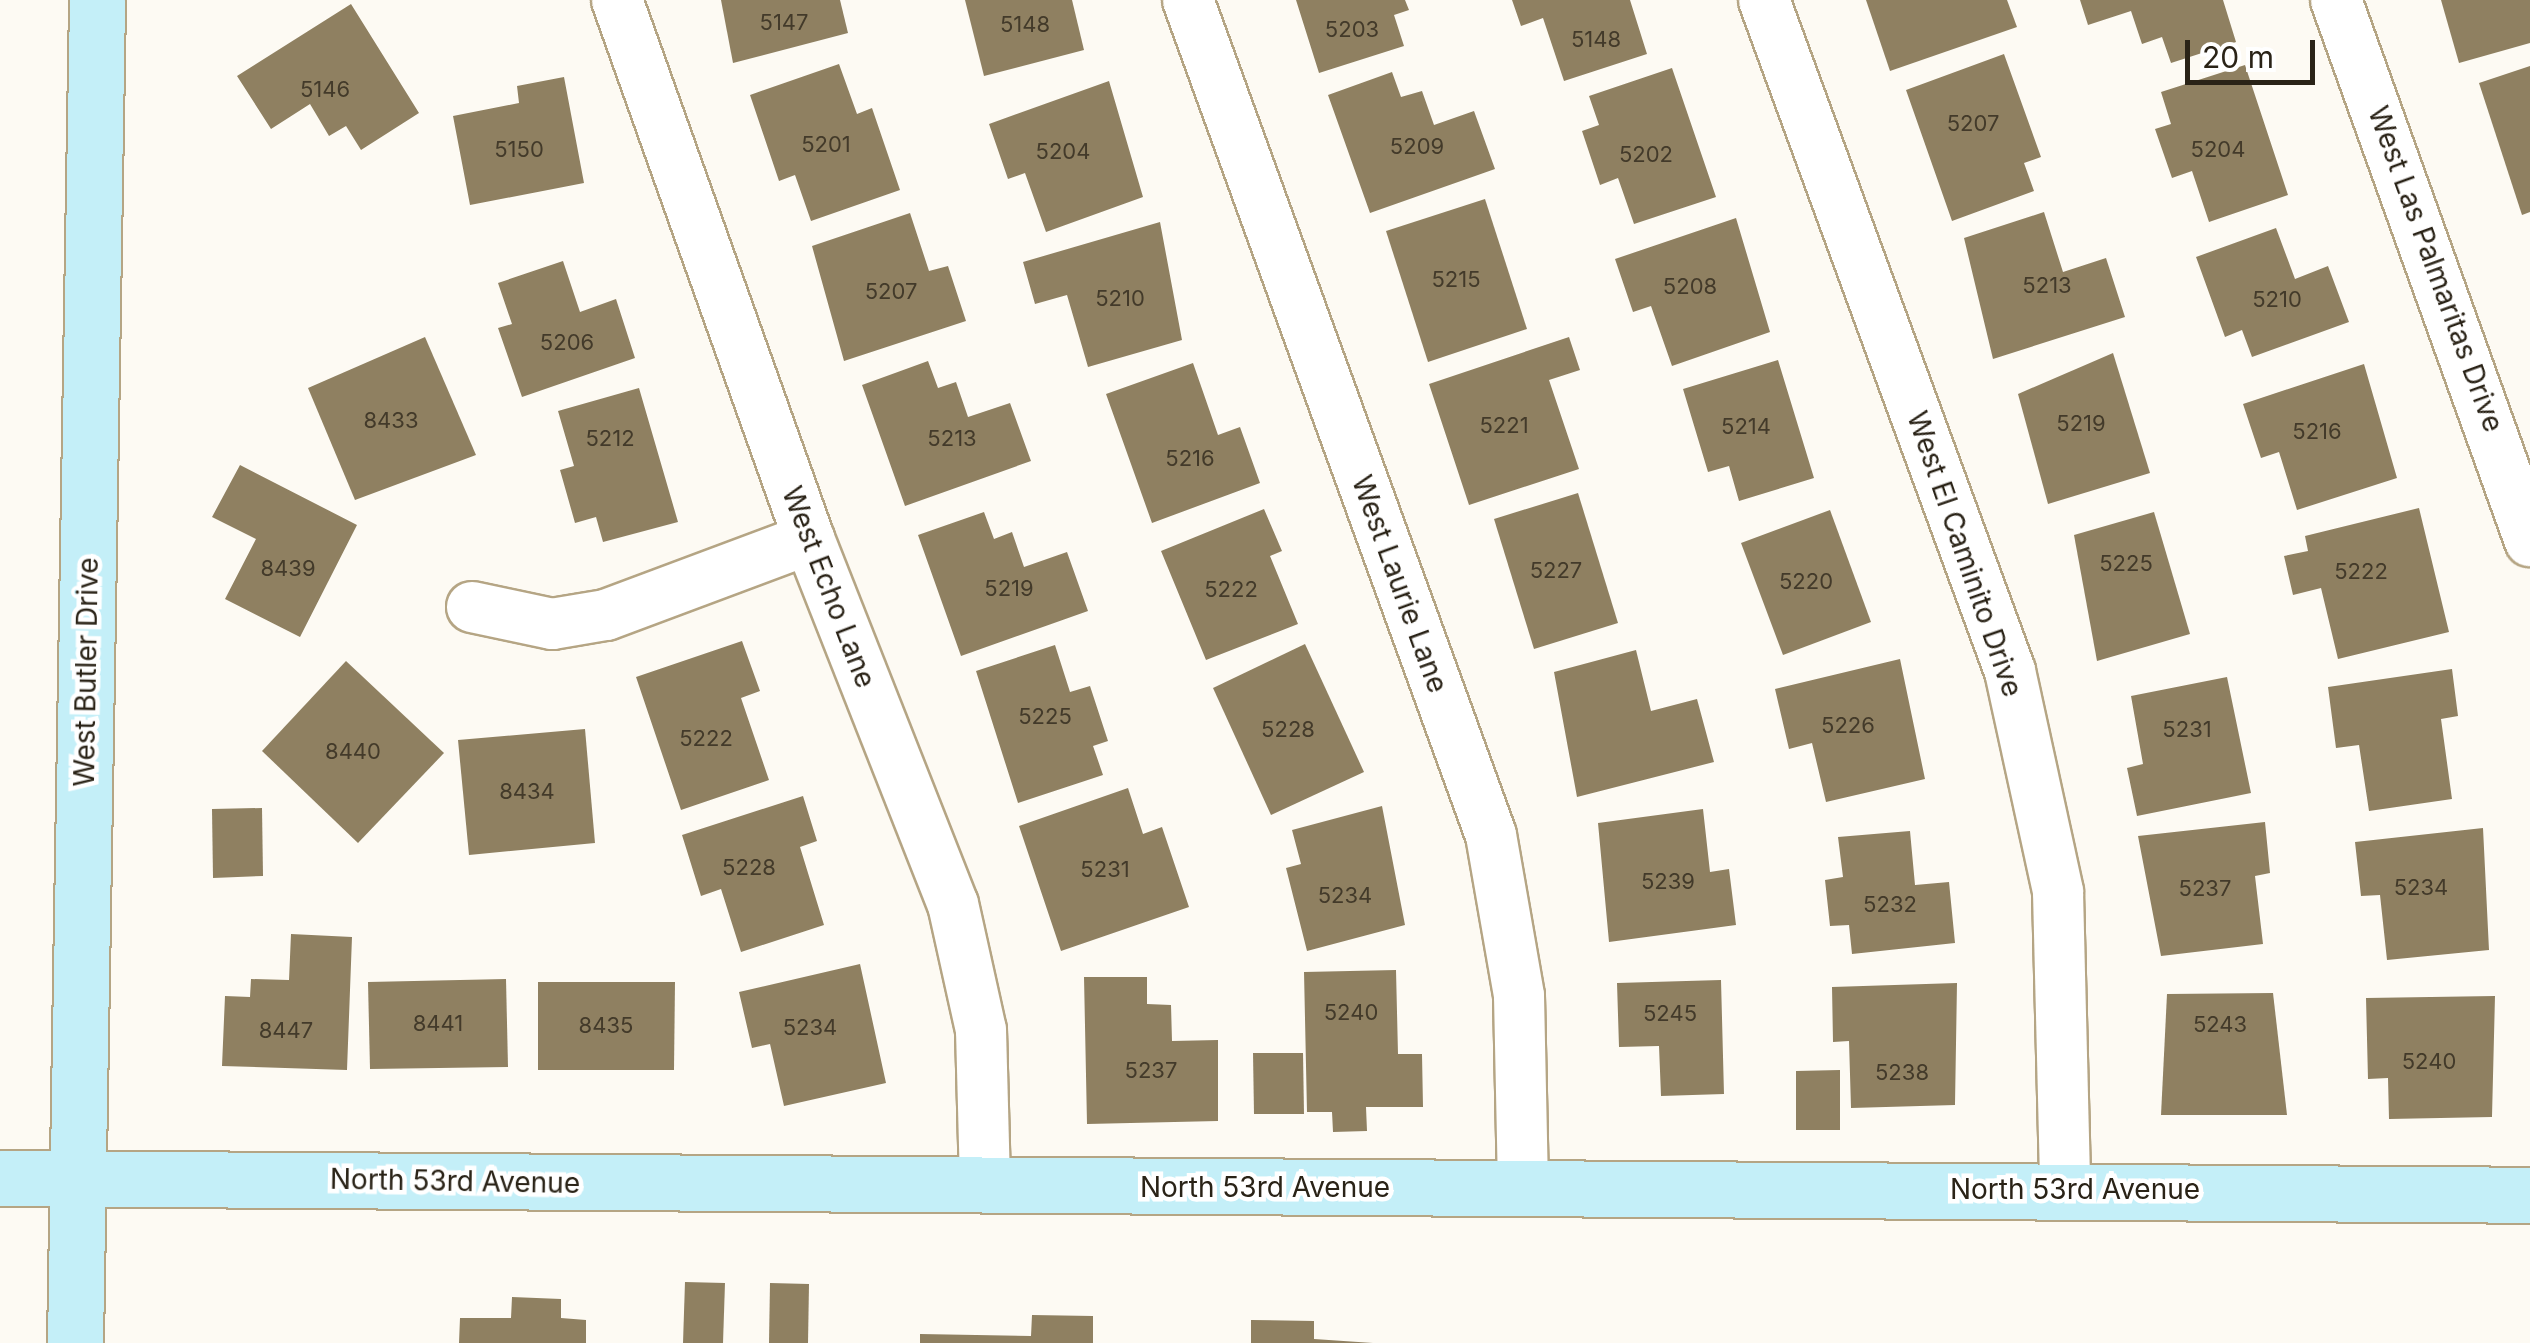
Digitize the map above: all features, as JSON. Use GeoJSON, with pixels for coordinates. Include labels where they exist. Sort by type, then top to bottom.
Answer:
{"type":"FeatureCollection","features":[{"type":"Feature","properties":{"kind":"street","name":"West Butler Drive"},"geometry":{"type":"LineString","coordinates":[[75,1343],[97,0]]}},
{"type":"Feature","properties":{"kind":"street","name":"West Echo Lane"},"geometry":{"type":"LineString","coordinates":[[617,0],[809,538],[973,972],[985,1184]]}},
{"type":"Feature","properties":{"kind":"street","name":"West Laurie Lane"},"geometry":{"type":"LineString","coordinates":[[1188,0],[1491,835],[1518,996],[1523,1187]]}},
{"type":"Feature","properties":{"kind":"street","name":"West El Caminito Drive"},"geometry":{"type":"LineString","coordinates":[[1764,0],[2010,671],[2058,892],[2065,1189]]}},
{"type":"Feature","properties":{"kind":"street","name":"West Las Palmaritas Drive"},"geometry":{"type":"LineString","coordinates":[[2336,0],[2530,540]]}},
{"type":"Feature","properties":{"kind":"street"},"geometry":{"type":"LineString","coordinates":[[472,607],[552,624],[606,615],[809,538]]}},
{"type":"Feature","properties":{"kind":"street","name":"North 53rd Avenue"},"geometry":{"type":"LineString","coordinates":[[0,1178],[2530,1194]]}},
{"type":"Feature","properties":{"kind":"building"},"geometry":{"type":"Polygon","coordinates":[[[721,0],[840,0],[848,33],[733,63],[721,0]]]}},
{"type":"Feature","properties":{"kind":"building"},"geometry":{"type":"Polygon","coordinates":[[[965,0],[1072,0],[1084,50],[984,76],[965,0]]]}},
{"type":"Feature","properties":{"kind":"building"},"geometry":{"type":"Polygon","coordinates":[[[1296,0],[1405,0],[1409,10],[1394,15],[1404,46],[1319,73],[1296,0]]]}},
{"type":"Feature","properties":{"kind":"building"},"geometry":{"type":"Polygon","coordinates":[[[1512,0],[1630,0],[1647,54],[1564,81],[1543,18],[1521,26],[1512,0]]]}},
{"type":"Feature","properties":{"kind":"building"},"geometry":{"type":"Polygon","coordinates":[[[1866,0],[2007,0],[2017,27],[1890,71],[1866,0]]]}},
{"type":"Feature","properties":{"kind":"building"},"geometry":{"type":"Polygon","coordinates":[[[2080,0],[2223,0],[2236,42],[2171,63],[2162,37],[2142,44],[2131,11],[2088,25],[2080,0]]]}},
{"type":"Feature","properties":{"kind":"building"},"geometry":{"type":"Polygon","coordinates":[[[2441,0],[2530,0],[2530,43],[2459,63],[2441,0]]]}},
{"type":"Feature","properties":{"kind":"building"},"geometry":{"type":"Polygon","coordinates":[[[351,4],[419,113],[361,150],[346,126],[329,136],[310,104],[271,129],[237,76],[351,4]]]}},
{"type":"Feature","properties":{"kind":"building"},"geometry":{"type":"Polygon","coordinates":[[[2004,54],[2041,157],[2024,163],[2034,191],[1952,221],[1906,90],[2004,54]]]}},
{"type":"Feature","properties":{"kind":"building"},"geometry":{"type":"Polygon","coordinates":[[[839,64],[857,114],[872,108],[900,190],[811,221],[795,175],[779,181],[750,95],[839,64]]]}},
{"type":"Feature","properties":{"kind":"building"},"geometry":{"type":"Polygon","coordinates":[[[2245,65],[2288,195],[2209,222],[2192,171],[2172,178],[2155,129],[2171,124],[2161,92],[2245,65]]]}},
{"type":"Feature","properties":{"kind":"building"},"geometry":{"type":"Polygon","coordinates":[[[2530,66],[2530,212],[2522,215],[2479,83],[2530,66]]]}},
{"type":"Feature","properties":{"kind":"building"},"geometry":{"type":"Polygon","coordinates":[[[1672,68],[1716,197],[1634,224],[1618,178],[1600,185],[1582,131],[1599,125],[1589,96],[1672,68]]]}},
{"type":"Feature","properties":{"kind":"building"},"geometry":{"type":"Polygon","coordinates":[[[1392,72],[1401,97],[1422,91],[1434,125],[1474,111],[1495,169],[1370,213],[1328,95],[1392,72]]]}},
{"type":"Feature","properties":{"kind":"building"},"geometry":{"type":"Polygon","coordinates":[[[564,77],[584,183],[470,205],[453,116],[519,103],[517,86],[564,77]]]}},
{"type":"Feature","properties":{"kind":"building"},"geometry":{"type":"Polygon","coordinates":[[[1109,81],[1143,197],[1046,232],[1025,173],[1008,179],[989,124],[1109,81]]]}},
{"type":"Feature","properties":{"kind":"building"},"geometry":{"type":"Polygon","coordinates":[[[1485,199],[1527,329],[1428,362],[1386,231],[1485,199]]]}},
{"type":"Feature","properties":{"kind":"building"},"geometry":{"type":"Polygon","coordinates":[[[2044,212],[2063,272],[2106,258],[2125,317],[1993,359],[1964,238],[2044,212]]]}},
{"type":"Feature","properties":{"kind":"building"},"geometry":{"type":"Polygon","coordinates":[[[910,213],[929,271],[948,266],[966,321],[844,361],[812,246],[910,213]]]}},
{"type":"Feature","properties":{"kind":"building"},"geometry":{"type":"Polygon","coordinates":[[[1736,218],[1770,332],[1672,366],[1651,306],[1633,312],[1615,259],[1736,218]]]}},
{"type":"Feature","properties":{"kind":"building"},"geometry":{"type":"Polygon","coordinates":[[[1160,222],[1182,340],[1088,367],[1067,295],[1035,304],[1023,262],[1160,222]]]}},
{"type":"Feature","properties":{"kind":"building"},"geometry":{"type":"Polygon","coordinates":[[[2276,228],[2295,279],[2328,266],[2349,322],[2252,357],[2242,330],[2225,337],[2196,257],[2276,228]]]}},
{"type":"Feature","properties":{"kind":"building"},"geometry":{"type":"Polygon","coordinates":[[[563,261],[580,312],[616,299],[635,358],[522,397],[498,328],[512,324],[498,283],[563,261]]]}},
{"type":"Feature","properties":{"kind":"building"},"geometry":{"type":"Polygon","coordinates":[[[425,337],[476,455],[355,500],[308,388],[425,337]]]}},
{"type":"Feature","properties":{"kind":"building"},"geometry":{"type":"Polygon","coordinates":[[[1569,337],[1580,370],[1549,380],[1579,469],[1469,505],[1429,384],[1569,337]]]}},
{"type":"Feature","properties":{"kind":"building"},"geometry":{"type":"Polygon","coordinates":[[[2113,353],[2150,473],[2048,504],[2018,394],[2113,353]]]}},
{"type":"Feature","properties":{"kind":"building"},"geometry":{"type":"Polygon","coordinates":[[[1778,360],[1814,478],[1739,501],[1729,466],[1708,472],[1683,389],[1778,360]]]}},
{"type":"Feature","properties":{"kind":"building"},"geometry":{"type":"Polygon","coordinates":[[[928,361],[938,388],[956,382],[968,417],[1010,403],[1031,461],[905,506],[862,385],[928,361]]]}},
{"type":"Feature","properties":{"kind":"building"},"geometry":{"type":"Polygon","coordinates":[[[1193,363],[1218,435],[1240,427],[1260,483],[1152,523],[1106,394],[1193,363]]]}},
{"type":"Feature","properties":{"kind":"building"},"geometry":{"type":"Polygon","coordinates":[[[2364,364],[2397,478],[2297,510],[2279,452],[2261,458],[2243,404],[2364,364]]]}},
{"type":"Feature","properties":{"kind":"building"},"geometry":{"type":"Polygon","coordinates":[[[639,388],[678,522],[603,542],[596,517],[575,523],[560,470],[574,466],[558,411],[639,388]]]}},
{"type":"Feature","properties":{"kind":"building"},"geometry":{"type":"Polygon","coordinates":[[[240,465],[357,525],[300,637],[225,599],[256,539],[212,517],[240,465]]]}},
{"type":"Feature","properties":{"kind":"building"},"geometry":{"type":"Polygon","coordinates":[[[1578,493],[1618,623],[1534,649],[1494,519],[1578,493]]]}},
{"type":"Feature","properties":{"kind":"building"},"geometry":{"type":"Polygon","coordinates":[[[2419,508],[2449,632],[2338,659],[2321,588],[2293,595],[2284,556],[2308,551],[2305,536],[2419,508]]]}},
{"type":"Feature","properties":{"kind":"building"},"geometry":{"type":"Polygon","coordinates":[[[1264,509],[1282,551],[1270,556],[1298,624],[1206,660],[1161,551],[1264,509]]]}},
{"type":"Feature","properties":{"kind":"building"},"geometry":{"type":"Polygon","coordinates":[[[1830,510],[1871,622],[1783,655],[1741,543],[1830,510]]]}},
{"type":"Feature","properties":{"kind":"building"},"geometry":{"type":"Polygon","coordinates":[[[984,512],[994,539],[1012,532],[1024,567],[1067,552],[1088,611],[961,656],[918,535],[984,512]]]}},
{"type":"Feature","properties":{"kind":"building"},"geometry":{"type":"Polygon","coordinates":[[[2154,512],[2190,634],[2097,661],[2074,535],[2154,512]]]}},
{"type":"Feature","properties":{"kind":"building"},"geometry":{"type":"Polygon","coordinates":[[[742,641],[760,691],[741,698],[769,780],[681,810],[636,677],[742,641]]]}},
{"type":"Feature","properties":{"kind":"building"},"geometry":{"type":"Polygon","coordinates":[[[1305,644],[1364,772],[1271,815],[1213,688],[1305,644]]]}},
{"type":"Feature","properties":{"kind":"building"},"geometry":{"type":"Polygon","coordinates":[[[1055,645],[1070,692],[1090,686],[1108,741],[1093,746],[1103,775],[1018,803],[976,671],[1055,645]]]}},
{"type":"Feature","properties":{"kind":"building"},"geometry":{"type":"Polygon","coordinates":[[[1636,650],[1651,711],[1697,699],[1714,762],[1577,797],[1554,672],[1636,650]]]}},
{"type":"Feature","properties":{"kind":"building"},"geometry":{"type":"Polygon","coordinates":[[[1900,659],[1925,779],[1826,802],[1812,743],[1789,749],[1775,689],[1900,659]]]}},
{"type":"Feature","properties":{"kind":"building"},"geometry":{"type":"Polygon","coordinates":[[[346,661],[444,753],[358,843],[262,751],[346,661]]]}},
{"type":"Feature","properties":{"kind":"building"},"geometry":{"type":"Polygon","coordinates":[[[2452,669],[2458,716],[2441,719],[2452,799],[2369,811],[2359,745],[2336,748],[2328,687],[2452,669]]]}},
{"type":"Feature","properties":{"kind":"building"},"geometry":{"type":"Polygon","coordinates":[[[2227,677],[2251,793],[2137,816],[2127,768],[2143,764],[2131,696],[2227,677]]]}},
{"type":"Feature","properties":{"kind":"building"},"geometry":{"type":"Polygon","coordinates":[[[585,729],[595,843],[469,855],[458,740],[585,729]]]}},
{"type":"Feature","properties":{"kind":"building"},"geometry":{"type":"Polygon","coordinates":[[[1128,788],[1143,834],[1162,827],[1189,907],[1061,951],[1019,826],[1128,788]]]}},
{"type":"Feature","properties":{"kind":"building"},"geometry":{"type":"Polygon","coordinates":[[[803,796],[817,841],[800,847],[824,925],[741,952],[721,889],[701,896],[682,835],[803,796]]]}},
{"type":"Feature","properties":{"kind":"building"},"geometry":{"type":"Polygon","coordinates":[[[1382,806],[1405,925],[1307,951],[1286,868],[1301,864],[1292,830],[1382,806]]]}},
{"type":"Feature","properties":{"kind":"building"},"geometry":{"type":"Polygon","coordinates":[[[262,808],[263,876],[213,878],[212,809],[262,808]]]}},
{"type":"Feature","properties":{"kind":"building"},"geometry":{"type":"Polygon","coordinates":[[[1703,809],[1710,872],[1729,869],[1736,925],[1609,942],[1598,823],[1703,809]]]}},
{"type":"Feature","properties":{"kind":"building"},"geometry":{"type":"Polygon","coordinates":[[[2265,822],[2270,873],[2255,876],[2263,944],[2161,956],[2138,836],[2265,822]]]}},
{"type":"Feature","properties":{"kind":"building"},"geometry":{"type":"Polygon","coordinates":[[[2483,828],[2489,950],[2387,960],[2380,895],[2361,896],[2355,842],[2483,828]]]}},
{"type":"Feature","properties":{"kind":"building"},"geometry":{"type":"Polygon","coordinates":[[[1910,831],[1915,885],[1949,882],[1955,943],[1852,954],[1849,925],[1830,926],[1825,880],[1843,877],[1838,837],[1910,831]]]}},
{"type":"Feature","properties":{"kind":"building"},"geometry":{"type":"Polygon","coordinates":[[[291,934],[352,937],[347,1070],[222,1066],[225,996],[250,997],[251,979],[289,980],[291,934]]]}},
{"type":"Feature","properties":{"kind":"building"},"geometry":{"type":"Polygon","coordinates":[[[860,964],[886,1083],[784,1106],[770,1044],[752,1048],[739,992],[860,964]]]}},
{"type":"Feature","properties":{"kind":"building"},"geometry":{"type":"Polygon","coordinates":[[[1396,970],[1398,1054],[1422,1054],[1423,1107],[1366,1107],[1367,1131],[1333,1132],[1332,1112],[1307,1112],[1304,972],[1396,970]]]}},
{"type":"Feature","properties":{"kind":"building"},"geometry":{"type":"Polygon","coordinates":[[[1084,977],[1147,977],[1147,1004],[1171,1005],[1172,1041],[1218,1040],[1218,1121],[1087,1124],[1084,977]]]}},
{"type":"Feature","properties":{"kind":"building"},"geometry":{"type":"Polygon","coordinates":[[[506,979],[508,1067],[370,1069],[368,982],[506,979]]]}},
{"type":"Feature","properties":{"kind":"building"},"geometry":{"type":"Polygon","coordinates":[[[1721,980],[1724,1094],[1661,1096],[1659,1046],[1619,1047],[1617,983],[1721,980]]]}},
{"type":"Feature","properties":{"kind":"building"},"geometry":{"type":"Polygon","coordinates":[[[538,982],[675,982],[674,1070],[538,1070],[538,982]]]}},
{"type":"Feature","properties":{"kind":"building"},"geometry":{"type":"Polygon","coordinates":[[[1957,983],[1955,1105],[1851,1108],[1849,1041],[1833,1042],[1832,987],[1957,983]]]}},
{"type":"Feature","properties":{"kind":"building"},"geometry":{"type":"Polygon","coordinates":[[[2273,993],[2287,1115],[2161,1115],[2167,994],[2273,993]]]}},
{"type":"Feature","properties":{"kind":"building"},"geometry":{"type":"Polygon","coordinates":[[[2495,996],[2492,1117],[2389,1119],[2388,1078],[2368,1079],[2366,998],[2495,996]]]}},
{"type":"Feature","properties":{"kind":"building"},"geometry":{"type":"Polygon","coordinates":[[[1253,1053],[1303,1053],[1304,1114],[1254,1114],[1253,1053]]]}},
{"type":"Feature","properties":{"kind":"building"},"geometry":{"type":"Polygon","coordinates":[[[1840,1070],[1840,1130],[1796,1130],[1796,1071],[1840,1070]]]}},
{"type":"Feature","properties":{"kind":"building"},"geometry":{"type":"Polygon","coordinates":[[[685,1282],[725,1283],[723,1343],[683,1343],[685,1282]]]}},
{"type":"Feature","properties":{"kind":"building"},"geometry":{"type":"Polygon","coordinates":[[[770,1283],[809,1284],[808,1343],[769,1343],[770,1283]]]}},
{"type":"Feature","properties":{"kind":"building"},"geometry":{"type":"Polygon","coordinates":[[[512,1297],[561,1299],[561,1318],[586,1320],[586,1343],[459,1343],[460,1318],[511,1318],[512,1297]]]}},
{"type":"Feature","properties":{"kind":"building"},"geometry":{"type":"Polygon","coordinates":[[[1032,1315],[1093,1316],[1093,1343],[920,1343],[920,1334],[1031,1336],[1032,1315]]]}},
{"type":"Feature","properties":{"kind":"building"},"geometry":{"type":"Polygon","coordinates":[[[1251,1320],[1314,1321],[1314,1339],[1373,1343],[1251,1343],[1251,1320]]]}}]}
